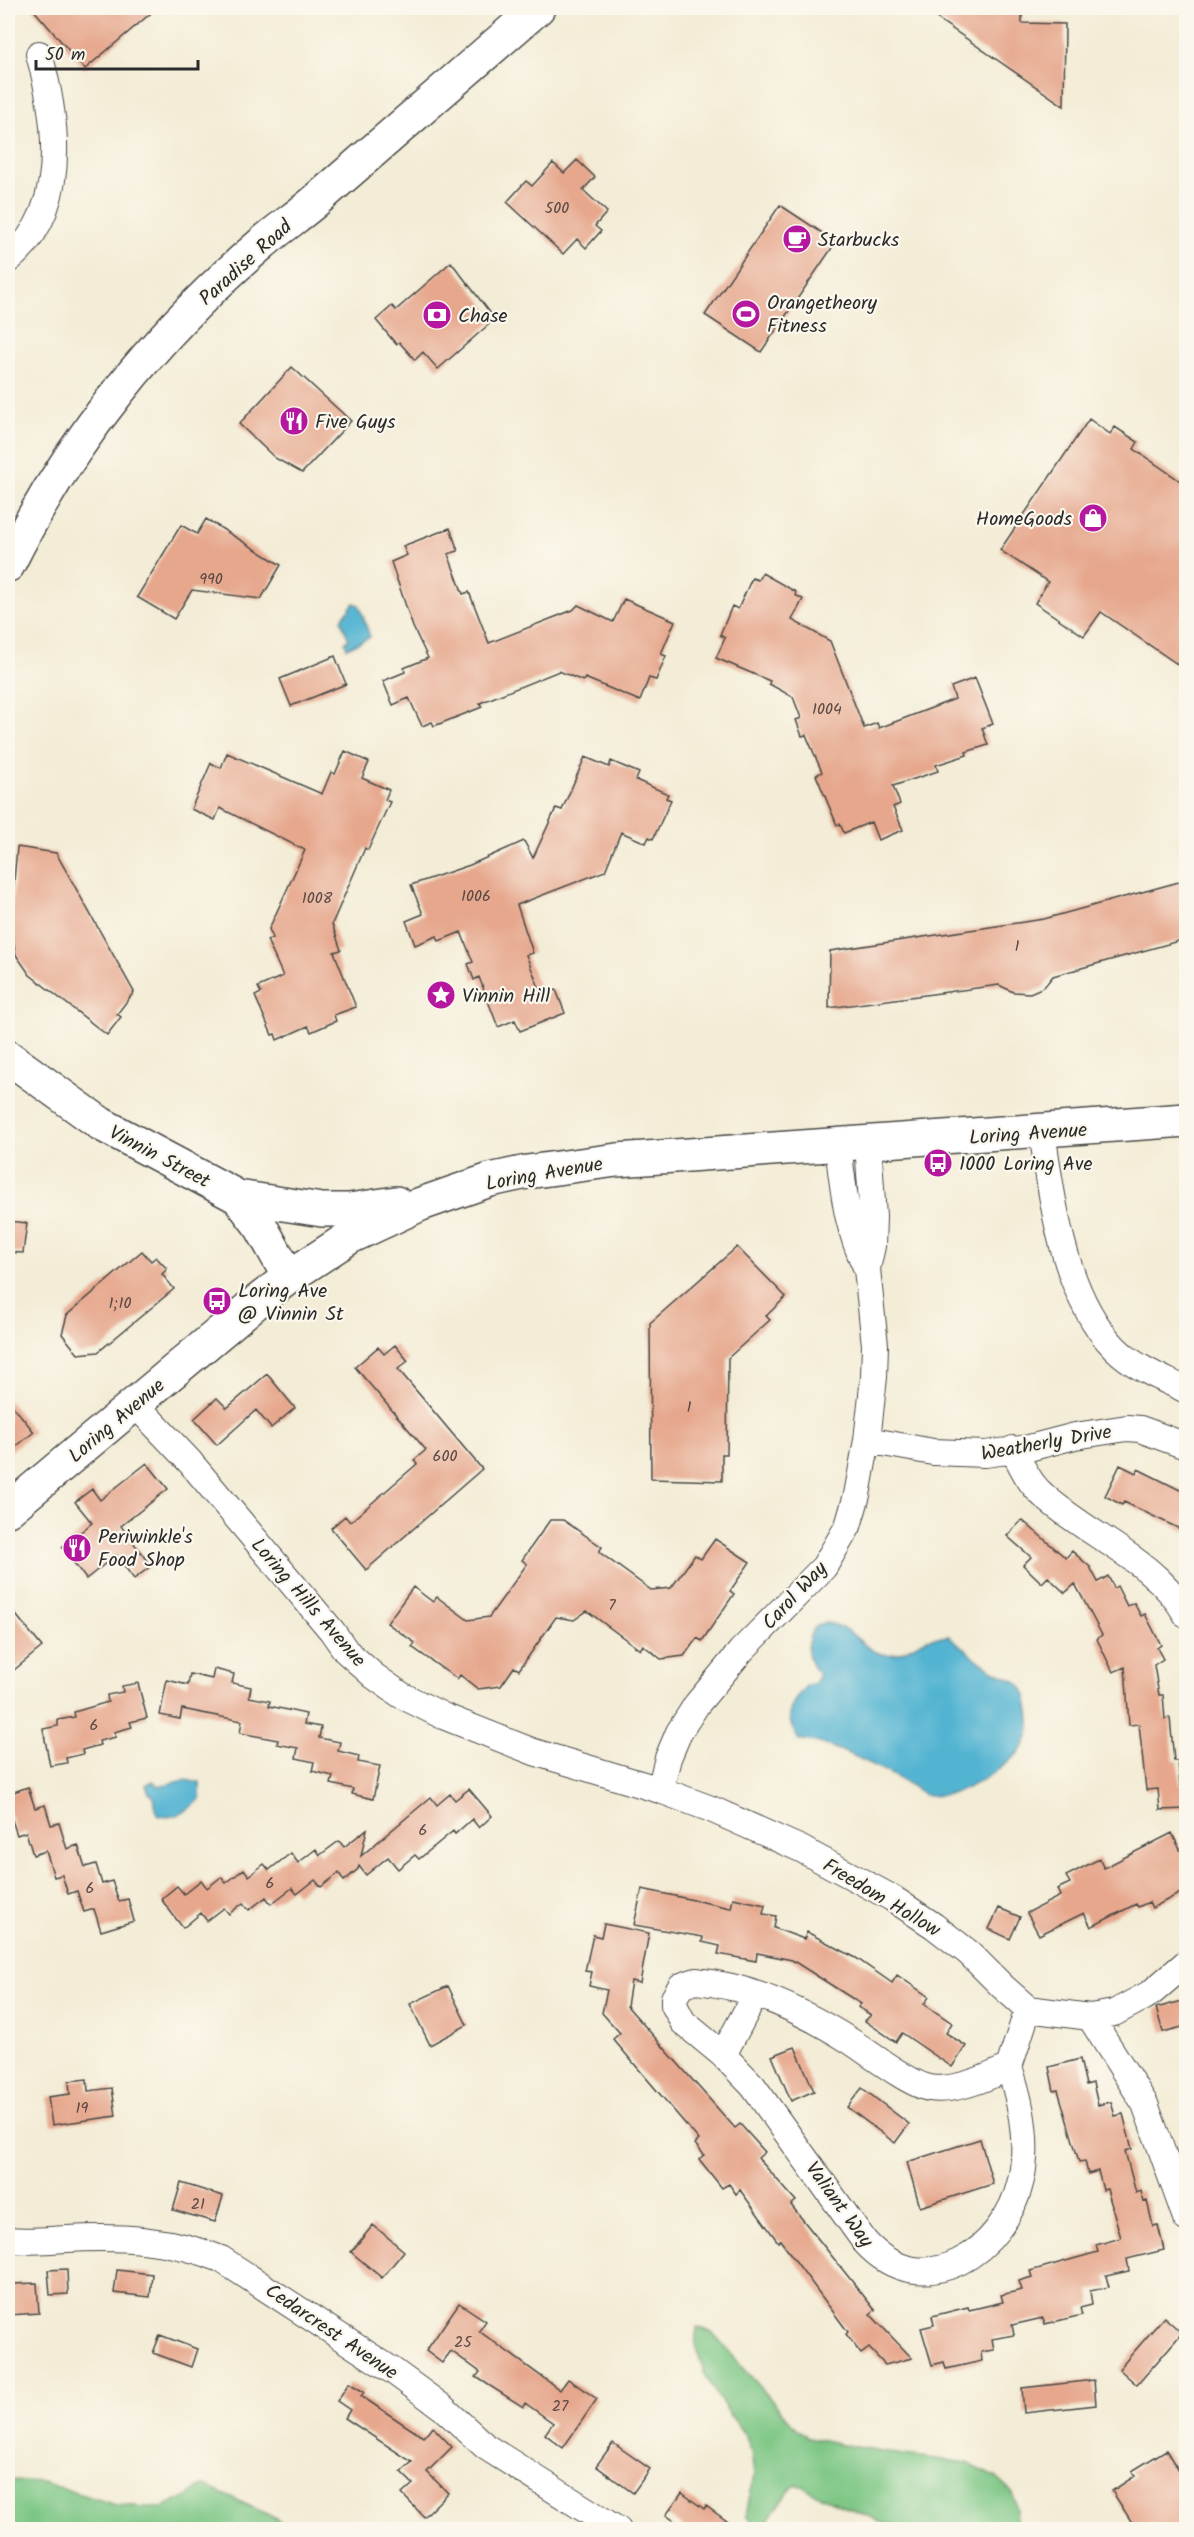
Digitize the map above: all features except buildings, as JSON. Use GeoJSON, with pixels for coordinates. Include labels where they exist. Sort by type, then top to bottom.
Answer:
{"type":"FeatureCollection","features":[{"type":"Feature","properties":{"kind":"main road","name":"Paradise Road"},"geometry":{"type":"LineString","coordinates":[[8,565],[52,484],[85,434],[184,318],[259,246],[318,199],[538,8]]}},
{"type":"Feature","properties":{"kind":"main road","name":"Vinnin Street"},"geometry":{"type":"LineString","coordinates":[[8,1057],[101,1124],[238,1197],[261,1227],[289,1277]]}},
{"type":"Feature","properties":{"kind":"main road","name":"Loring Avenue"},"geometry":{"type":"LineString","coordinates":[[8,1510],[289,1277],[350,1237],[454,1191],[527,1172],[578,1165],[1186,1120]]}},
{"type":"Feature","properties":{"kind":"main road"},"geometry":{"type":"LineString","coordinates":[[238,1197],[296,1208],[349,1210],[454,1191]]}},
{"type":"Feature","properties":{"kind":"street"},"geometry":{"type":"LineString","coordinates":[[8,260],[32,233],[42,214],[51,189],[55,164],[54,124],[39,54]]}},
{"type":"Feature","properties":{"kind":"street"},"geometry":{"type":"LineString","coordinates":[[1042,1132],[1058,1230],[1078,1288],[1091,1314],[1116,1348],[1131,1360],[1147,1371],[1186,1390]]}},
{"type":"Feature","properties":{"kind":"street","name":"Carol Way"},"geometry":{"type":"LineString","coordinates":[[660,1790],[668,1758],[679,1732],[697,1704],[741,1651],[824,1567],[848,1526],[857,1495],[867,1440],[875,1345],[867,1269],[872,1246],[873,1217],[853,1145]]}},
{"type":"Feature","properties":{"kind":"street","name":"Loring Hills Avenue"},"geometry":{"type":"LineString","coordinates":[[135,1404],[190,1462],[332,1630],[346,1651],[374,1676],[401,1695],[443,1716],[534,1752],[660,1790]]}},
{"type":"Feature","properties":{"kind":"street","name":"Weatherly Drive"},"geometry":{"type":"LineString","coordinates":[[867,1440],[959,1455],[1029,1448],[1076,1436],[1127,1428],[1140,1429],[1186,1446]]}},
{"type":"Feature","properties":{"kind":"street"},"geometry":{"type":"LineString","coordinates":[[1013,1449],[1028,1478],[1041,1494],[1113,1543],[1158,1579],[1178,1600],[1186,1614]]}},
{"type":"Feature","properties":{"kind":"street","name":"Freedom Hollow"},"geometry":{"type":"LineString","coordinates":[[660,1790],[778,1838],[891,1898],[934,1926],[969,1953],[1028,2009]]}},
{"type":"Feature","properties":{"kind":"street"},"geometry":{"type":"LineString","coordinates":[[1009,2067],[1028,2009],[1090,2017],[1114,2013],[1151,1993],[1186,1963]]}},
{"type":"Feature","properties":{"kind":"street","name":"Valiant Way"},"geometry":{"type":"LineString","coordinates":[[696,1981],[755,1995],[781,2004],[834,2030],[910,2079],[930,2088],[974,2082],[1009,2067],[1020,2106],[1023,2166],[1017,2193],[1003,2221],[981,2249],[955,2265],[929,2269],[894,2265],[878,2257],[759,2094],[723,2055],[683,2022],[674,2005],[676,1993],[681,1986],[696,1981]]}},
{"type":"Feature","properties":{"kind":"street"},"geometry":{"type":"LineString","coordinates":[[723,2055],[755,1995]]}},
{"type":"Feature","properties":{"kind":"street"},"geometry":{"type":"LineString","coordinates":[[1090,2017],[1145,2104],[1186,2218]]}},
{"type":"Feature","properties":{"kind":"street","name":"Cedarcrest Avenue"},"geometry":{"type":"LineString","coordinates":[[8,2240],[34,2242],[97,2238],[158,2241],[202,2251],[221,2259],[393,2371],[442,2407],[486,2447],[618,2529]]}},
{"type":"Feature","properties":{"kind":"green space"},"geometry":{"type":"Polygon","coordinates":[[[697,2327],[712,2332],[796,2428],[808,2437],[881,2452],[967,2463],[995,2477],[1013,2494],[1017,2509],[1015,2529],[915,2529],[882,2523],[814,2493],[804,2486],[795,2485],[766,2524],[756,2527],[746,2516],[754,2475],[751,2451],[746,2437],[705,2374],[695,2345],[697,2327]]]}},
{"type":"Feature","properties":{"kind":"green space"},"geometry":{"type":"Polygon","coordinates":[[[8,2480],[42,2482],[116,2505],[162,2508],[203,2485],[294,2529],[8,2529],[8,2480]]]}},
{"type":"Feature","properties":{"kind":"water"},"geometry":{"type":"Polygon","coordinates":[[[354,603],[359,605],[370,637],[347,648],[345,642],[349,640],[341,620],[354,603]]]}},
{"type":"Feature","properties":{"kind":"water"},"geometry":{"type":"Polygon","coordinates":[[[826,1623],[836,1625],[851,1633],[875,1652],[889,1655],[930,1638],[949,1636],[974,1657],[1021,1686],[1027,1700],[1030,1722],[1027,1740],[1017,1755],[993,1773],[960,1791],[935,1796],[925,1795],[882,1770],[827,1745],[799,1740],[791,1724],[790,1711],[801,1692],[807,1685],[814,1684],[819,1674],[811,1663],[808,1645],[816,1625],[826,1623]]]}},
{"type":"Feature","properties":{"kind":"water"},"geometry":{"type":"Polygon","coordinates":[[[185,1780],[200,1783],[200,1799],[191,1807],[175,1815],[169,1817],[157,1815],[154,1797],[149,1793],[146,1785],[153,1781],[158,1786],[185,1780]]]}},
{"type":"Feature","properties":{"kind":"place","name":"Starbucks"},"geometry":{"type":"Point","coordinates":[797,239]}},
{"type":"Feature","properties":{"kind":"place","name":"Orangetheory Fitness"},"geometry":{"type":"Point","coordinates":[746,314]}},
{"type":"Feature","properties":{"kind":"place","name":"Chase"},"geometry":{"type":"Point","coordinates":[437,315]}},
{"type":"Feature","properties":{"kind":"place","name":"Five Guys"},"geometry":{"type":"Point","coordinates":[294,421]}},
{"type":"Feature","properties":{"kind":"place","name":"HomeGoods"},"geometry":{"type":"Point","coordinates":[1093,518]}},
{"type":"Feature","properties":{"kind":"place","name":"Vinnin Hill"},"geometry":{"type":"Point","coordinates":[441,995]}},
{"type":"Feature","properties":{"kind":"place","name":"1000 Loring Ave"},"geometry":{"type":"Point","coordinates":[938,1163]}},
{"type":"Feature","properties":{"kind":"place","name":"Loring Ave @ Vinnin St"},"geometry":{"type":"Point","coordinates":[217,1301]}},
{"type":"Feature","properties":{"kind":"place","name":"Periwinkle's Food Shop"},"geometry":{"type":"Point","coordinates":[77,1548]}}]}
